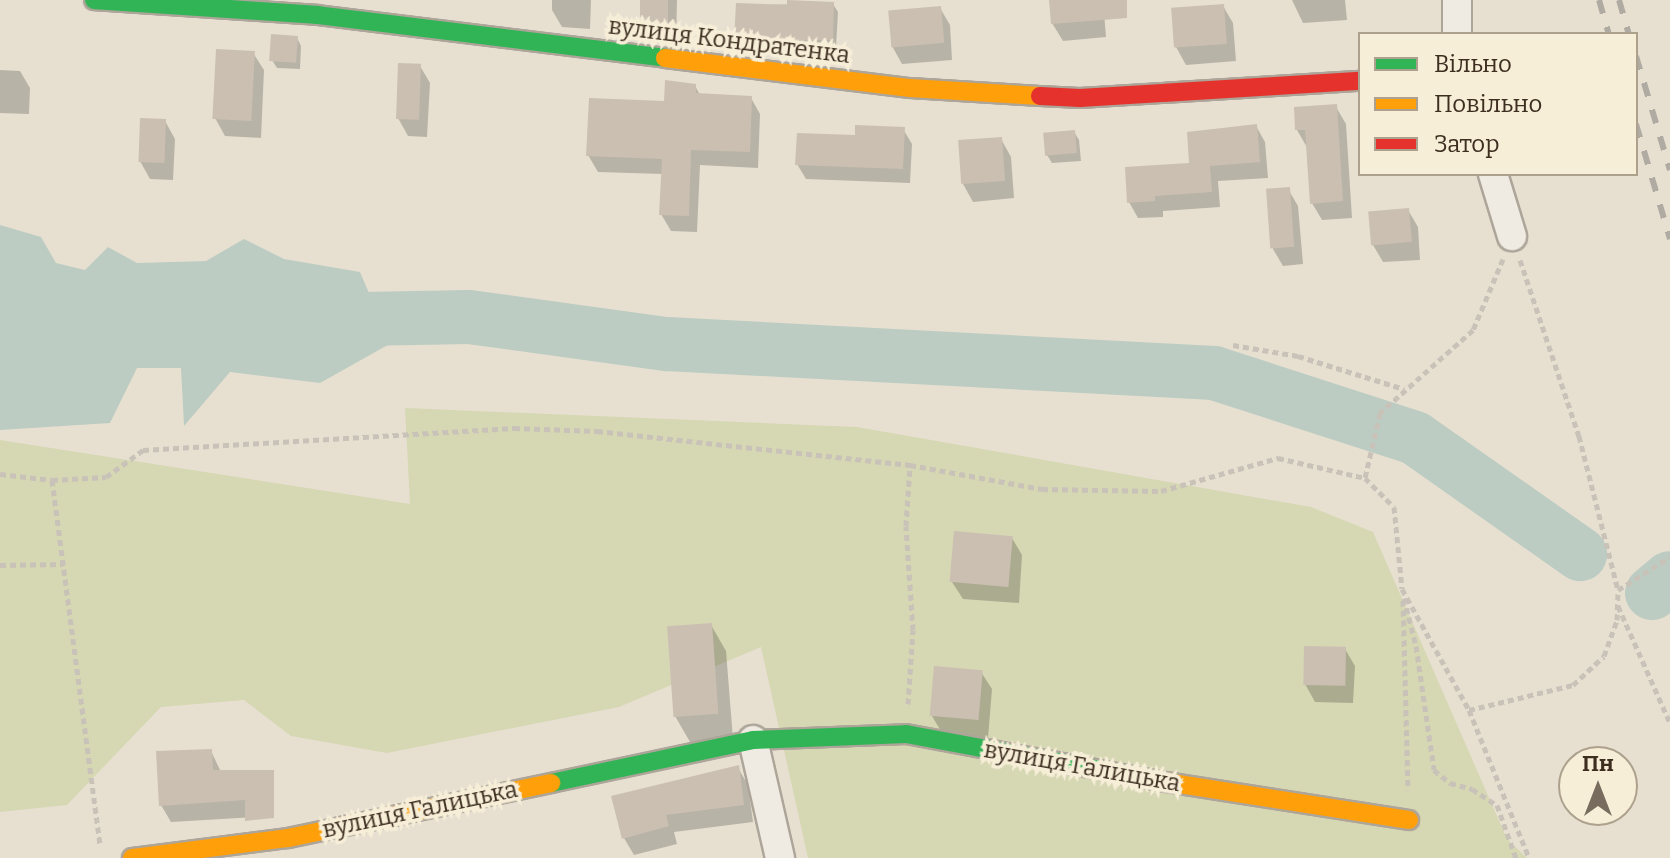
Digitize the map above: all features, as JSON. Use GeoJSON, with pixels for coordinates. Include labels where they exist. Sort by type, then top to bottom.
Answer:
{"type":"FeatureCollection","features":[{"type":"Feature","properties":{"kind":"street","name":"вулиця Кондратенка"},"geometry":{"type":"LineString","coordinates":[[94,0],[317,15],[910,88],[1080,98],[1358,81]]}},
{"type":"Feature","properties":{"kind":"street"},"geometry":{"type":"LineString","coordinates":[[1457,0],[1457,32]]}},
{"type":"Feature","properties":{"kind":"street"},"geometry":{"type":"LineString","coordinates":[[1494,176],[1512,236]]}},
{"type":"Feature","properties":{"kind":"street","name":"вулиця Галицька"},"geometry":{"type":"LineString","coordinates":[[132,858],[288,838],[753,740],[906,734],[1252,798],[1409,820]]}},
{"type":"Feature","properties":{"kind":"street"},"geometry":{"type":"LineString","coordinates":[[753,740],[780,858]]}},
{"type":"Feature","properties":{"kind":"path"},"geometry":{"type":"LineString","coordinates":[[1365,478],[1370,442],[1380,413],[1473,330],[1512,236]]}},
{"type":"Feature","properties":{"kind":"path"},"geometry":{"type":"LineString","coordinates":[[1469,710],[1573,685],[1604,656],[1617,620],[1618,590],[1579,436],[1512,236]]}},
{"type":"Feature","properties":{"kind":"path"},"geometry":{"type":"LineString","coordinates":[[1233,345],[1298,356],[1405,389]]}},
{"type":"Feature","properties":{"kind":"path"},"geometry":{"type":"LineString","coordinates":[[0,474],[52,480],[106,477],[143,450],[514,428],[597,431],[910,465],[1042,489],[1161,491],[1278,458],[1365,478],[1394,507],[1402,589],[1409,820]]}},
{"type":"Feature","properties":{"kind":"path"},"geometry":{"type":"LineString","coordinates":[[906,734],[913,630],[906,526],[910,465]]}},
{"type":"Feature","properties":{"kind":"path"},"geometry":{"type":"LineString","coordinates":[[52,480],[102,858]]}},
{"type":"Feature","properties":{"kind":"path"},"geometry":{"type":"LineString","coordinates":[[1618,590],[1670,557]]}},
{"type":"Feature","properties":{"kind":"path"},"geometry":{"type":"LineString","coordinates":[[0,565],[63,564]]}},
{"type":"Feature","properties":{"kind":"path"},"geometry":{"type":"LineString","coordinates":[[1402,589],[1469,710],[1529,858]]}},
{"type":"Feature","properties":{"kind":"path"},"geometry":{"type":"LineString","coordinates":[[1402,589],[1416,646],[1434,770],[1450,783],[1472,789],[1497,805],[1516,858]]}},
{"type":"Feature","properties":{"kind":"path"},"geometry":{"type":"LineString","coordinates":[[1618,605],[1670,723]]}},
{"type":"Feature","properties":{"kind":"green space"},"geometry":{"type":"Polygon","coordinates":[[[405,408],[857,427],[1311,507],[1373,532],[1507,839],[1527,858],[808,858],[761,647],[619,707],[387,753],[291,736],[244,700],[161,707],[67,805],[0,812],[0,440],[410,504],[405,408]]]}},
{"type":"Feature","properties":{"kind":"shaded area"},"geometry":{"type":"Polygon","coordinates":[[[0,225],[41,237],[56,263],[85,270],[108,247],[137,263],[206,261],[244,239],[284,259],[360,272],[378,314],[402,337],[320,383],[230,372],[184,426],[181,368],[137,368],[110,423],[0,430],[0,225]]]}},
{"type":"Feature","properties":{"kind":"building"},"geometry":{"type":"Polygon","coordinates":[[[640,0],[668,0],[668,26],[640,26],[640,0]]]}},
{"type":"Feature","properties":{"kind":"building"},"geometry":{"type":"Polygon","coordinates":[[[787,0],[834,2],[833,40],[734,40],[736,3],[787,5],[787,0]]]}},
{"type":"Feature","properties":{"kind":"building"},"geometry":{"type":"Polygon","coordinates":[[[1049,0],[1127,0],[1127,18],[1051,24],[1049,0]]]}},
{"type":"Feature","properties":{"kind":"building"},"geometry":{"type":"Polygon","coordinates":[[[1224,4],[1227,44],[1174,48],[1171,8],[1224,4]]]}},
{"type":"Feature","properties":{"kind":"building"},"geometry":{"type":"Polygon","coordinates":[[[941,6],[944,43],[891,47],[888,11],[941,6]]]}},
{"type":"Feature","properties":{"kind":"building"},"geometry":{"type":"Polygon","coordinates":[[[271,34],[298,36],[296,63],[269,61],[271,34]]]}},
{"type":"Feature","properties":{"kind":"building"},"geometry":{"type":"Polygon","coordinates":[[[216,49],[255,51],[251,121],[212,119],[216,49]]]}},
{"type":"Feature","properties":{"kind":"building"},"geometry":{"type":"Polygon","coordinates":[[[398,63],[421,64],[419,120],[396,119],[398,63]]]}},
{"type":"Feature","properties":{"kind":"building"},"geometry":{"type":"Polygon","coordinates":[[[665,80],[696,84],[696,93],[752,96],[750,152],[691,150],[689,216],[659,215],[662,159],[586,156],[589,98],[664,101],[665,80]]]}},
{"type":"Feature","properties":{"kind":"building"},"geometry":{"type":"Polygon","coordinates":[[[1337,104],[1343,201],[1310,204],[1305,130],[1295,130],[1294,107],[1337,104]]]}},
{"type":"Feature","properties":{"kind":"building"},"geometry":{"type":"Polygon","coordinates":[[[140,118],[166,119],[164,163],[138,162],[140,118]]]}},
{"type":"Feature","properties":{"kind":"building"},"geometry":{"type":"Polygon","coordinates":[[[1257,124],[1260,162],[1210,166],[1212,192],[1155,196],[1155,201],[1127,203],[1125,167],[1189,163],[1187,132],[1257,124]]]}},
{"type":"Feature","properties":{"kind":"building"},"geometry":{"type":"Polygon","coordinates":[[[855,125],[905,127],[903,169],[795,165],[797,133],[855,135],[855,125]]]}},
{"type":"Feature","properties":{"kind":"building"},"geometry":{"type":"Polygon","coordinates":[[[1075,130],[1077,153],[1045,156],[1043,133],[1075,130]]]}},
{"type":"Feature","properties":{"kind":"building"},"geometry":{"type":"Polygon","coordinates":[[[1002,137],[1005,181],[961,184],[958,140],[1002,137]]]}},
{"type":"Feature","properties":{"kind":"building"},"geometry":{"type":"Polygon","coordinates":[[[1290,187],[1294,247],[1270,249],[1266,189],[1290,187]]]}},
{"type":"Feature","properties":{"kind":"building"},"geometry":{"type":"Polygon","coordinates":[[[1409,208],[1412,242],[1371,245],[1368,212],[1409,208]]]}},
{"type":"Feature","properties":{"kind":"building"},"geometry":{"type":"Polygon","coordinates":[[[954,531],[1013,536],[1008,587],[950,582],[954,531]]]}},
{"type":"Feature","properties":{"kind":"building"},"geometry":{"type":"Polygon","coordinates":[[[712,623],[718,714],[673,717],[667,626],[712,623]]]}},
{"type":"Feature","properties":{"kind":"building"},"geometry":{"type":"Polygon","coordinates":[[[1304,646],[1346,647],[1345,686],[1303,685],[1304,646]]]}},
{"type":"Feature","properties":{"kind":"building"},"geometry":{"type":"Polygon","coordinates":[[[934,666],[983,670],[978,720],[930,716],[934,666]]]}},
{"type":"Feature","properties":{"kind":"building"},"geometry":{"type":"Polygon","coordinates":[[[212,749],[213,770],[274,770],[274,818],[245,821],[245,800],[159,806],[156,751],[212,749]]]}},
{"type":"Feature","properties":{"kind":"building"},"geometry":{"type":"Polygon","coordinates":[[[739,765],[744,805],[666,815],[669,826],[622,839],[611,796],[739,765]]]}},
{"type":"Feature","properties":{"kind":"waterway"},"geometry":{"type":"LineString","coordinates":[[308,320],[469,317],[667,344],[1214,373],[1415,438],[1580,554]]}},
{"type":"Feature","properties":{"kind":"waterway"},"geometry":{"type":"LineString","coordinates":[[1652,593],[1670,578]]}},
{"type":"Feature","properties":{"kind":"railway"},"geometry":{"type":"LineString","coordinates":[[1599,0],[1608,32]]}},
{"type":"Feature","properties":{"kind":"railway"},"geometry":{"type":"LineString","coordinates":[[1619,0],[1628,32]]}},
{"type":"Feature","properties":{"kind":"railway"},"geometry":{"type":"LineString","coordinates":[[1638,63],[1670,170]]}},
{"type":"Feature","properties":{"kind":"railway"},"geometry":{"type":"LineString","coordinates":[[1638,131],[1670,239]]}},
{"type":"Feature","properties":{"kind":"traffic: fast"},"geometry":{"type":"LineString","coordinates":[[94,0],[317,15],[665,58]]}},
{"type":"Feature","properties":{"kind":"traffic: fast"},"geometry":{"type":"LineString","coordinates":[[551,783],[753,740],[906,734],[1166,782]]}},
{"type":"Feature","properties":{"kind":"traffic: slow"},"geometry":{"type":"LineString","coordinates":[[665,58],[910,88],[1040,96]]}},
{"type":"Feature","properties":{"kind":"traffic: slow"},"geometry":{"type":"LineString","coordinates":[[1166,782],[1409,820]]}},
{"type":"Feature","properties":{"kind":"traffic: slow"},"geometry":{"type":"LineString","coordinates":[[132,858],[288,838],[551,783]]}},
{"type":"Feature","properties":{"kind":"traffic: jam"},"geometry":{"type":"LineString","coordinates":[[1040,96],[1080,98],[1358,81]]}}]}
